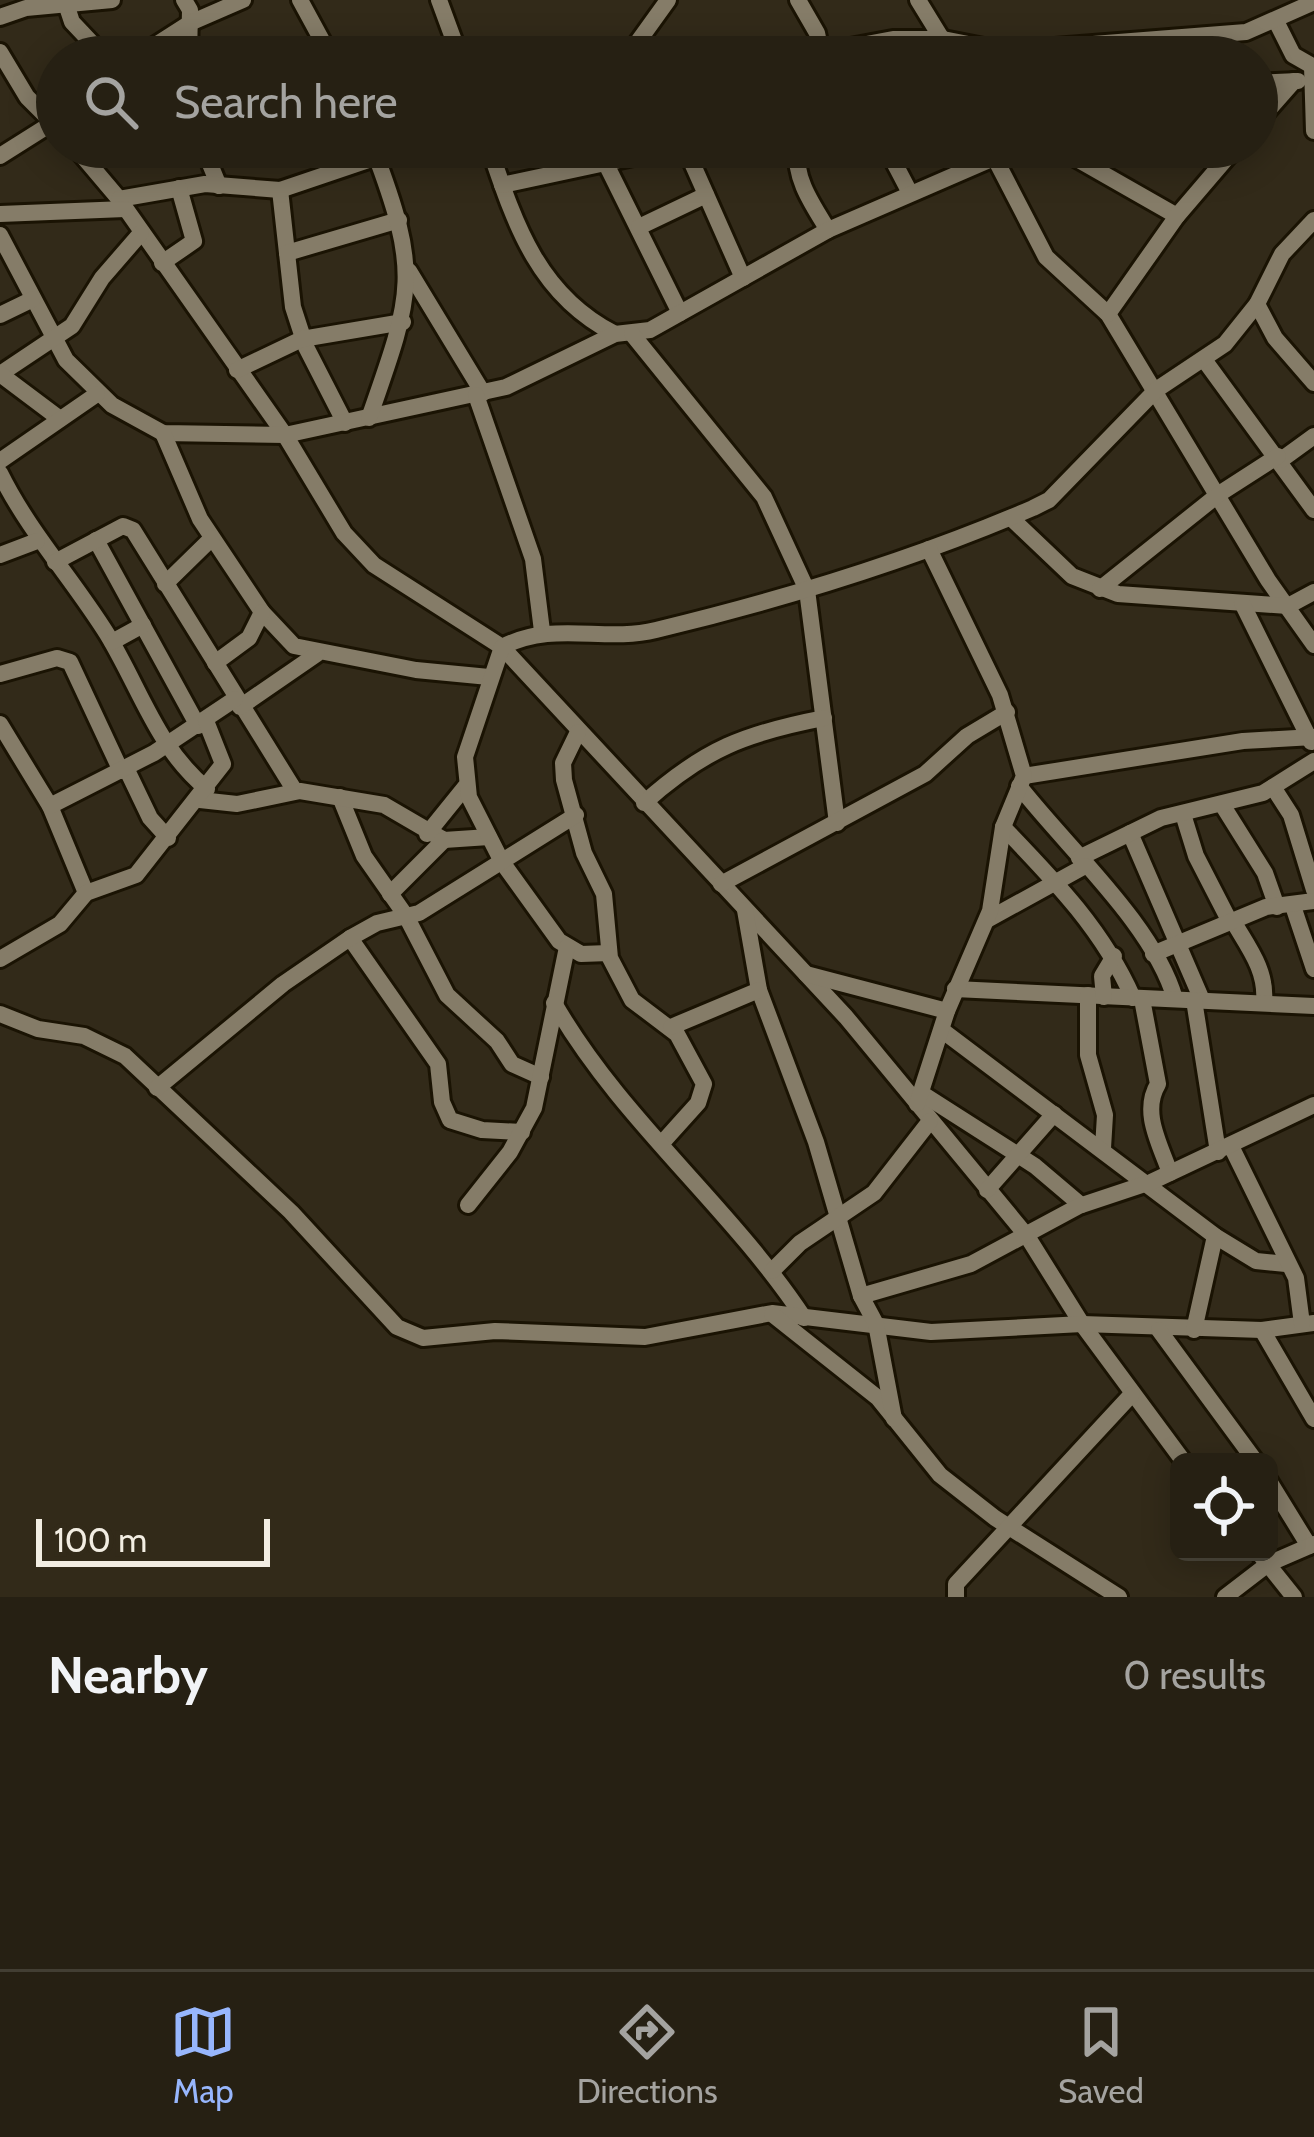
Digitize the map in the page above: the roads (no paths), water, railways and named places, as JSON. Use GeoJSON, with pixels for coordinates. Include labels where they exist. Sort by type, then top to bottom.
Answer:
{"type":"FeatureCollection","features":[{"type":"Feature","properties":{"kind":"street"},"geometry":{"type":"LineString","coordinates":[[0,17],[26,8],[112,0]]}},
{"type":"Feature","properties":{"kind":"street"},"geometry":{"type":"LineString","coordinates":[[160,36],[190,8],[243,0]]}},
{"type":"Feature","properties":{"kind":"street"},"geometry":{"type":"LineString","coordinates":[[300,0],[320,36]]}},
{"type":"Feature","properties":{"kind":"street"},"geometry":{"type":"LineString","coordinates":[[439,0],[452,36]]}},
{"type":"Feature","properties":{"kind":"street"},"geometry":{"type":"LineString","coordinates":[[641,36],[668,0]]}},
{"type":"Feature","properties":{"kind":"street"},"geometry":{"type":"LineString","coordinates":[[798,0],[818,36]]}},
{"type":"Feature","properties":{"kind":"street"},"geometry":{"type":"LineString","coordinates":[[921,1],[941,36]]}},
{"type":"Feature","properties":{"kind":"street"},"geometry":{"type":"LineString","coordinates":[[1224,36],[1246,32],[1280,12],[1314,2]]}},
{"type":"Feature","properties":{"kind":"street"},"geometry":{"type":"LineString","coordinates":[[66,3],[83,36]]}},
{"type":"Feature","properties":{"kind":"street"},"geometry":{"type":"LineString","coordinates":[[1280,12],[1293,55],[1308,74],[1314,131]]}},
{"type":"Feature","properties":{"kind":"street"},"geometry":{"type":"LineString","coordinates":[[0,52],[36,105]]}},
{"type":"Feature","properties":{"kind":"street"},"geometry":{"type":"LineString","coordinates":[[1278,79],[1308,74]]}},
{"type":"Feature","properties":{"kind":"street"},"geometry":{"type":"LineString","coordinates":[[1278,103],[1308,74]]}},
{"type":"Feature","properties":{"kind":"street"},"geometry":{"type":"LineString","coordinates":[[0,156],[36,135]]}},
{"type":"Feature","properties":{"kind":"street"},"geometry":{"type":"LineString","coordinates":[[92,168],[285,435],[344,533],[374,566],[502,646],[806,974],[919,1099],[930,1121],[1027,1236],[1082,1324],[1177,1453]]}},
{"type":"Feature","properties":{"kind":"street"},"geometry":{"type":"LineString","coordinates":[[212,168],[219,186]]}},
{"type":"Feature","properties":{"kind":"street"},"geometry":{"type":"LineString","coordinates":[[0,214],[122,204],[179,188],[280,190],[348,168]]}},
{"type":"Feature","properties":{"kind":"street"},"geometry":{"type":"LineString","coordinates":[[369,418],[403,322],[409,271],[399,220],[380,168]]}},
{"type":"Feature","properties":{"kind":"street"},"geometry":{"type":"LineString","coordinates":[[496,168],[517,229],[580,316],[623,334],[764,497],[807,590],[837,823]]}},
{"type":"Feature","properties":{"kind":"street"},"geometry":{"type":"LineString","coordinates":[[502,185],[586,168]]}},
{"type":"Feature","properties":{"kind":"street"},"geometry":{"type":"LineString","coordinates":[[608,168],[680,313]]}},
{"type":"Feature","properties":{"kind":"street"},"geometry":{"type":"LineString","coordinates":[[692,168],[743,278]]}},
{"type":"Feature","properties":{"kind":"street"},"geometry":{"type":"LineString","coordinates":[[798,168],[828,230]]}},
{"type":"Feature","properties":{"kind":"street"},"geometry":{"type":"LineString","coordinates":[[897,168],[909,191]]}},
{"type":"Feature","properties":{"kind":"street"},"geometry":{"type":"LineString","coordinates":[[0,235],[53,339],[98,394],[163,433],[285,435],[479,394],[680,313],[828,230],[959,168]]}},
{"type":"Feature","properties":{"kind":"street"},"geometry":{"type":"LineString","coordinates":[[1000,168],[1046,257],[1108,314],[1314,645]]}},
{"type":"Feature","properties":{"kind":"street"},"geometry":{"type":"LineString","coordinates":[[1093,168],[1177,216]]}},
{"type":"Feature","properties":{"kind":"street"},"geometry":{"type":"LineString","coordinates":[[1108,314],[1177,216],[1218,168]]}},
{"type":"Feature","properties":{"kind":"street"},"geometry":{"type":"LineString","coordinates":[[162,262],[194,241],[179,188]]}},
{"type":"Feature","properties":{"kind":"street"},"geometry":{"type":"LineString","coordinates":[[280,190],[302,339],[345,423]]}},
{"type":"Feature","properties":{"kind":"street"},"geometry":{"type":"LineString","coordinates":[[639,227],[706,195]]}},
{"type":"Feature","properties":{"kind":"street"},"geometry":{"type":"LineString","coordinates":[[287,254],[399,220]]}},
{"type":"Feature","properties":{"kind":"street"},"geometry":{"type":"LineString","coordinates":[[609,952],[580,953],[567,947],[502,862],[465,787],[466,757],[502,646],[542,631],[651,632],[807,590],[929,549],[1049,500],[1156,390],[1205,361],[1257,304],[1282,254],[1314,220]]}},
{"type":"Feature","properties":{"kind":"street"},"geometry":{"type":"LineString","coordinates":[[4,371],[72,326],[102,278],[141,233]]}},
{"type":"Feature","properties":{"kind":"street"},"geometry":{"type":"LineString","coordinates":[[409,271],[479,394],[533,559],[542,631]]}},
{"type":"Feature","properties":{"kind":"street"},"geometry":{"type":"LineString","coordinates":[[0,316],[33,299]]}},
{"type":"Feature","properties":{"kind":"street"},"geometry":{"type":"LineString","coordinates":[[1257,304],[1275,338],[1314,382]]}},
{"type":"Feature","properties":{"kind":"street"},"geometry":{"type":"LineString","coordinates":[[237,370],[302,339],[403,322]]}},
{"type":"Feature","properties":{"kind":"street"},"geometry":{"type":"LineString","coordinates":[[0,350],[4,371],[60,419]]}},
{"type":"Feature","properties":{"kind":"street"},"geometry":{"type":"LineString","coordinates":[[1205,361],[1314,510]]}},
{"type":"Feature","properties":{"kind":"street"},"geometry":{"type":"LineString","coordinates":[[0,461],[98,394]]}},
{"type":"Feature","properties":{"kind":"street"},"geometry":{"type":"LineString","coordinates":[[163,433],[212,538],[262,612],[294,646],[317,654],[489,676]]}},
{"type":"Feature","properties":{"kind":"street"},"geometry":{"type":"LineString","coordinates":[[1100,589],[1219,494],[1314,436]]}},
{"type":"Feature","properties":{"kind":"street"},"geometry":{"type":"LineString","coordinates":[[0,473],[38,541],[112,642],[166,746],[203,794],[237,804],[295,791],[340,797],[384,805],[436,837],[489,837]]}},
{"type":"Feature","properties":{"kind":"street"},"geometry":{"type":"LineString","coordinates":[[1011,518],[1072,576],[1100,589],[1288,606],[1314,592]]}},
{"type":"Feature","properties":{"kind":"street"},"geometry":{"type":"LineString","coordinates":[[56,562],[128,527],[295,791]]}},
{"type":"Feature","properties":{"kind":"street"},"geometry":{"type":"LineString","coordinates":[[166,584],[212,538]]}},
{"type":"Feature","properties":{"kind":"street"},"geometry":{"type":"LineString","coordinates":[[0,959],[60,924],[86,893],[136,875],[203,794],[224,759],[96,540]]}},
{"type":"Feature","properties":{"kind":"street"},"geometry":{"type":"LineString","coordinates":[[0,555],[38,541]]}},
{"type":"Feature","properties":{"kind":"street"},"geometry":{"type":"LineString","coordinates":[[929,549],[1007,712],[1021,781],[1190,1000]]}},
{"type":"Feature","properties":{"kind":"street"},"geometry":{"type":"LineString","coordinates":[[1021,781],[1104,760],[1312,740],[1242,603]]}},
{"type":"Feature","properties":{"kind":"street"},"geometry":{"type":"LineString","coordinates":[[214,663],[249,638],[262,612]]}},
{"type":"Feature","properties":{"kind":"street"},"geometry":{"type":"LineString","coordinates":[[112,642],[143,625]]}},
{"type":"Feature","properties":{"kind":"street"},"geometry":{"type":"LineString","coordinates":[[50,806],[124,770],[317,654]]}},
{"type":"Feature","properties":{"kind":"street"},"geometry":{"type":"LineString","coordinates":[[0,674],[57,658],[70,662],[150,818],[168,838]]}},
{"type":"Feature","properties":{"kind":"street"},"geometry":{"type":"LineString","coordinates":[[721,884],[925,774],[967,736],[1007,712]]}},
{"type":"Feature","properties":{"kind":"street"},"geometry":{"type":"LineString","coordinates":[[644,803],[707,752],[771,727],[824,718]]}},
{"type":"Feature","properties":{"kind":"street"},"geometry":{"type":"LineString","coordinates":[[0,724],[50,806],[86,893]]}},
{"type":"Feature","properties":{"kind":"street"},"geometry":{"type":"LineString","coordinates":[[578,732],[563,763],[584,853],[604,894],[609,952],[632,1000],[671,1027],[694,1058],[704,1090],[662,1143]]}},
{"type":"Feature","properties":{"kind":"street"},"geometry":{"type":"LineString","coordinates":[[987,920],[1130,833],[1273,787],[1314,761]]}},
{"type":"Feature","properties":{"kind":"street"},"geometry":{"type":"LineString","coordinates":[[919,1099],[955,988],[987,920],[1003,826],[1021,781]]}},
{"type":"Feature","properties":{"kind":"street"},"geometry":{"type":"LineString","coordinates":[[390,894],[436,837],[465,787]]}},
{"type":"Feature","properties":{"kind":"street"},"geometry":{"type":"LineString","coordinates":[[1273,787],[1292,814],[1314,890]]}},
{"type":"Feature","properties":{"kind":"street"},"geometry":{"type":"LineString","coordinates":[[340,797],[364,856],[406,916],[447,995],[497,1040],[512,1064],[541,1077]]}},
{"type":"Feature","properties":{"kind":"street"},"geometry":{"type":"LineString","coordinates":[[1223,806],[1285,906],[1314,969]]}},
{"type":"Feature","properties":{"kind":"street"},"geometry":{"type":"LineString","coordinates":[[1183,814],[1196,856],[1264,982],[1264,1002]]}},
{"type":"Feature","properties":{"kind":"street"},"geometry":{"type":"LineString","coordinates":[[157,1088],[283,984],[350,938],[377,923],[406,916],[576,815]]}},
{"type":"Feature","properties":{"kind":"street"},"geometry":{"type":"LineString","coordinates":[[1003,826],[1054,880],[1115,959],[1138,999],[1158,1084],[1149,1099],[1150,1115],[1170,1173]]}},
{"type":"Feature","properties":{"kind":"street"},"geometry":{"type":"LineString","coordinates":[[0,1014],[38,1029],[100,1042],[136,1065],[291,1212],[409,1334],[434,1340],[495,1331],[645,1337],[772,1313],[990,1333],[1082,1324],[1262,1330],[1308,1324],[1296,1278],[1224,1149],[1180,945],[1130,833]]}},
{"type":"Feature","properties":{"kind":"street"},"geometry":{"type":"LineString","coordinates":[[1102,1148],[1103,1105],[1088,1054],[1096,996],[1102,976],[1115,959],[1180,945],[1232,922],[1314,901]]}},
{"type":"Feature","properties":{"kind":"street"},"geometry":{"type":"LineString","coordinates":[[745,909],[759,990],[816,1142],[861,1296],[876,1324],[894,1419]]}},
{"type":"Feature","properties":{"kind":"street"},"geometry":{"type":"LineString","coordinates":[[350,938],[438,1064],[442,1102],[450,1120],[482,1130],[522,1132]]}},
{"type":"Feature","properties":{"kind":"street"},"geometry":{"type":"LineString","coordinates":[[468,1205],[522,1132],[541,1077],[567,947]]}},
{"type":"Feature","properties":{"kind":"street"},"geometry":{"type":"LineString","coordinates":[[806,974],[947,1011]]}},
{"type":"Feature","properties":{"kind":"street"},"geometry":{"type":"LineString","coordinates":[[955,988],[1314,1006]]}},
{"type":"Feature","properties":{"kind":"street"},"geometry":{"type":"LineString","coordinates":[[671,1027],[759,990]]}},
{"type":"Feature","properties":{"kind":"street"},"geometry":{"type":"LineString","coordinates":[[554,1004],[586,1059],[772,1271],[804,1318]]}},
{"type":"Feature","properties":{"kind":"street"},"geometry":{"type":"LineString","coordinates":[[943,1031],[1150,1182],[1214,1236],[1256,1261],[1286,1264]]}},
{"type":"Feature","properties":{"kind":"street"},"geometry":{"type":"LineString","coordinates":[[919,1099],[1017,1156],[1081,1205]]}},
{"type":"Feature","properties":{"kind":"street"},"geometry":{"type":"LineString","coordinates":[[861,1296],[971,1264],[1081,1205],[1150,1182],[1314,1105]]}},
{"type":"Feature","properties":{"kind":"street"},"geometry":{"type":"LineString","coordinates":[[987,1190],[1054,1114]]}},
{"type":"Feature","properties":{"kind":"street"},"geometry":{"type":"LineString","coordinates":[[772,1271],[800,1243],[874,1193],[930,1121]]}},
{"type":"Feature","properties":{"kind":"street"},"geometry":{"type":"LineString","coordinates":[[1194,1330],[1214,1236]]}},
{"type":"Feature","properties":{"kind":"street"},"geometry":{"type":"LineString","coordinates":[[772,1313],[878,1398],[940,1475],[1006,1526],[1119,1597]]}},
{"type":"Feature","properties":{"kind":"street"},"geometry":{"type":"LineString","coordinates":[[1159,1330],[1249,1453]]}},
{"type":"Feature","properties":{"kind":"street"},"geometry":{"type":"LineString","coordinates":[[1262,1330],[1314,1418]]}},
{"type":"Feature","properties":{"kind":"street"},"geometry":{"type":"LineString","coordinates":[[956,1597],[956,1584],[1006,1526],[1132,1394]]}},
{"type":"Feature","properties":{"kind":"street"},"geometry":{"type":"LineString","coordinates":[[1278,1494],[1312,1545],[1278,1554]]}},
{"type":"Feature","properties":{"kind":"street"},"geometry":{"type":"LineString","coordinates":[[1225,1597],[1260,1561]]}},
{"type":"Feature","properties":{"kind":"street"},"geometry":{"type":"LineString","coordinates":[[1265,1561],[1294,1597]]}}]}
